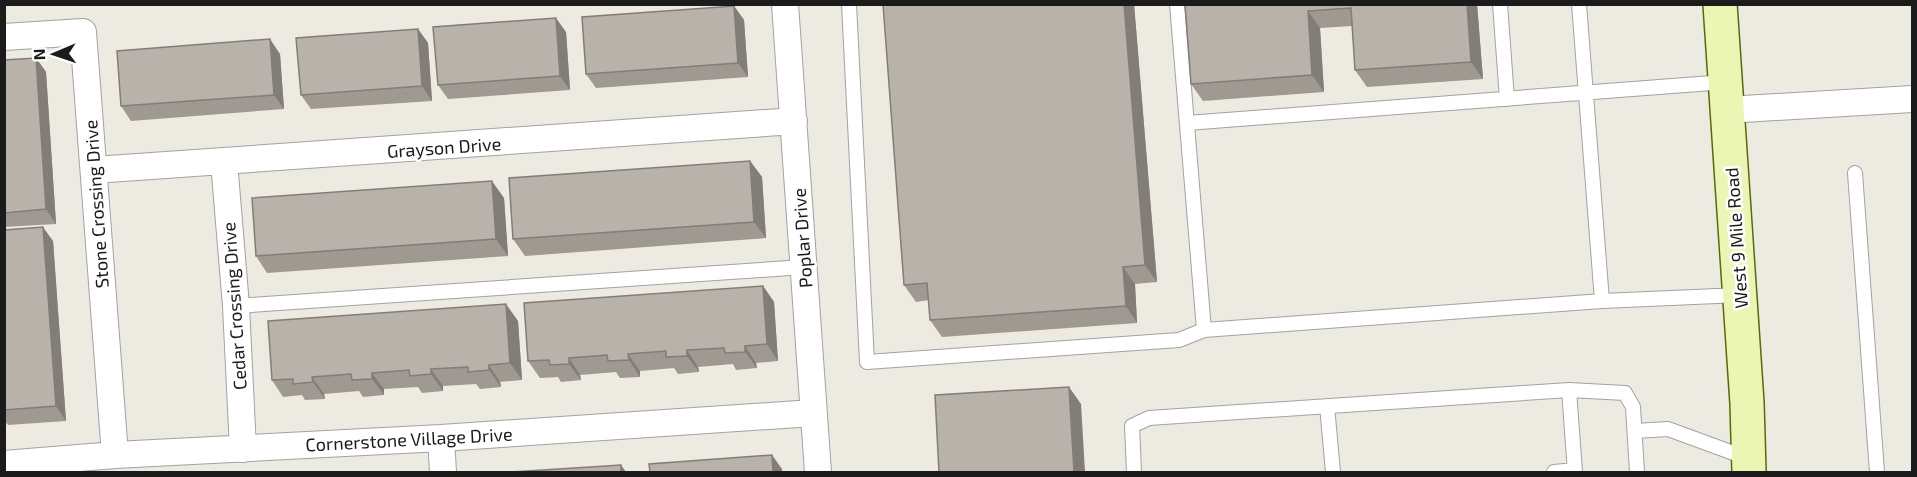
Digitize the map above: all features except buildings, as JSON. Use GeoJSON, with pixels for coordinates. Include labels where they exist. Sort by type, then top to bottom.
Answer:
{"type":"FeatureCollection","features":[{"type":"Feature","properties":{"kind":"main road","name":"West 9 Mile Road"},"geometry":{"type":"LineString","coordinates":[[1720,4],[1747,403],[1749,465]]}},
{"type":"Feature","properties":{"kind":"street","name":"Poplar Drive"},"geometry":{"type":"LineString","coordinates":[[785,4],[818,472]]}},
{"type":"Feature","properties":{"kind":"street","name":"Stone Crossing Drive"},"geometry":{"type":"LineString","coordinates":[[4,37],[83,32],[114,455]]}},
{"type":"Feature","properties":{"kind":"street"},"geometry":{"type":"LineString","coordinates":[[1726,96],[1912,99]]}},
{"type":"Feature","properties":{"kind":"street","name":"Grayson Drive"},"geometry":{"type":"LineString","coordinates":[[94,170],[794,121]]}},
{"type":"Feature","properties":{"kind":"street","name":"Cedar Crossing Drive"},"geometry":{"type":"LineString","coordinates":[[224,162],[236,306],[243,449]]}},
{"type":"Feature","properties":{"kind":"street","name":"Cornerstone Village Drive"},"geometry":{"type":"LineString","coordinates":[[4,464],[114,455],[441,438],[813,412]]}},
{"type":"Feature","properties":{"kind":"street"},"geometry":{"type":"LineString","coordinates":[[441,438],[443,472]]}},
{"type":"Feature","properties":{"kind":"lane"},"geometry":{"type":"LineString","coordinates":[[849,4],[867,362],[1179,340],[1204,330],[1602,302],[1740,295]]}},
{"type":"Feature","properties":{"kind":"lane"},"geometry":{"type":"LineString","coordinates":[[1177,4],[1204,330]]}},
{"type":"Feature","properties":{"kind":"lane"},"geometry":{"type":"LineString","coordinates":[[1500,4],[1507,99]]}},
{"type":"Feature","properties":{"kind":"lane"},"geometry":{"type":"LineString","coordinates":[[1579,4],[1602,302]]}},
{"type":"Feature","properties":{"kind":"lane"},"geometry":{"type":"LineString","coordinates":[[1187,123],[1585,93],[1726,96]]}},
{"type":"Feature","properties":{"kind":"lane"},"geometry":{"type":"LineString","coordinates":[[1855,173],[1876,472]]}},
{"type":"Feature","properties":{"kind":"lane"},"geometry":{"type":"LineString","coordinates":[[236,306],[804,267]]}},
{"type":"Feature","properties":{"kind":"lane"},"geometry":{"type":"LineString","coordinates":[[1554,472],[1575,472],[1569,390]]}},
{"type":"Feature","properties":{"kind":"lane"},"geometry":{"type":"LineString","coordinates":[[1134,472],[1132,426],[1149,418],[1569,390],[1625,393],[1633,407],[1637,472]]}},
{"type":"Feature","properties":{"kind":"lane"},"geometry":{"type":"LineString","coordinates":[[1327,406],[1333,472]]}},
{"type":"Feature","properties":{"kind":"lane"},"geometry":{"type":"LineString","coordinates":[[1635,431],[1668,429],[1749,465]]}}]}
